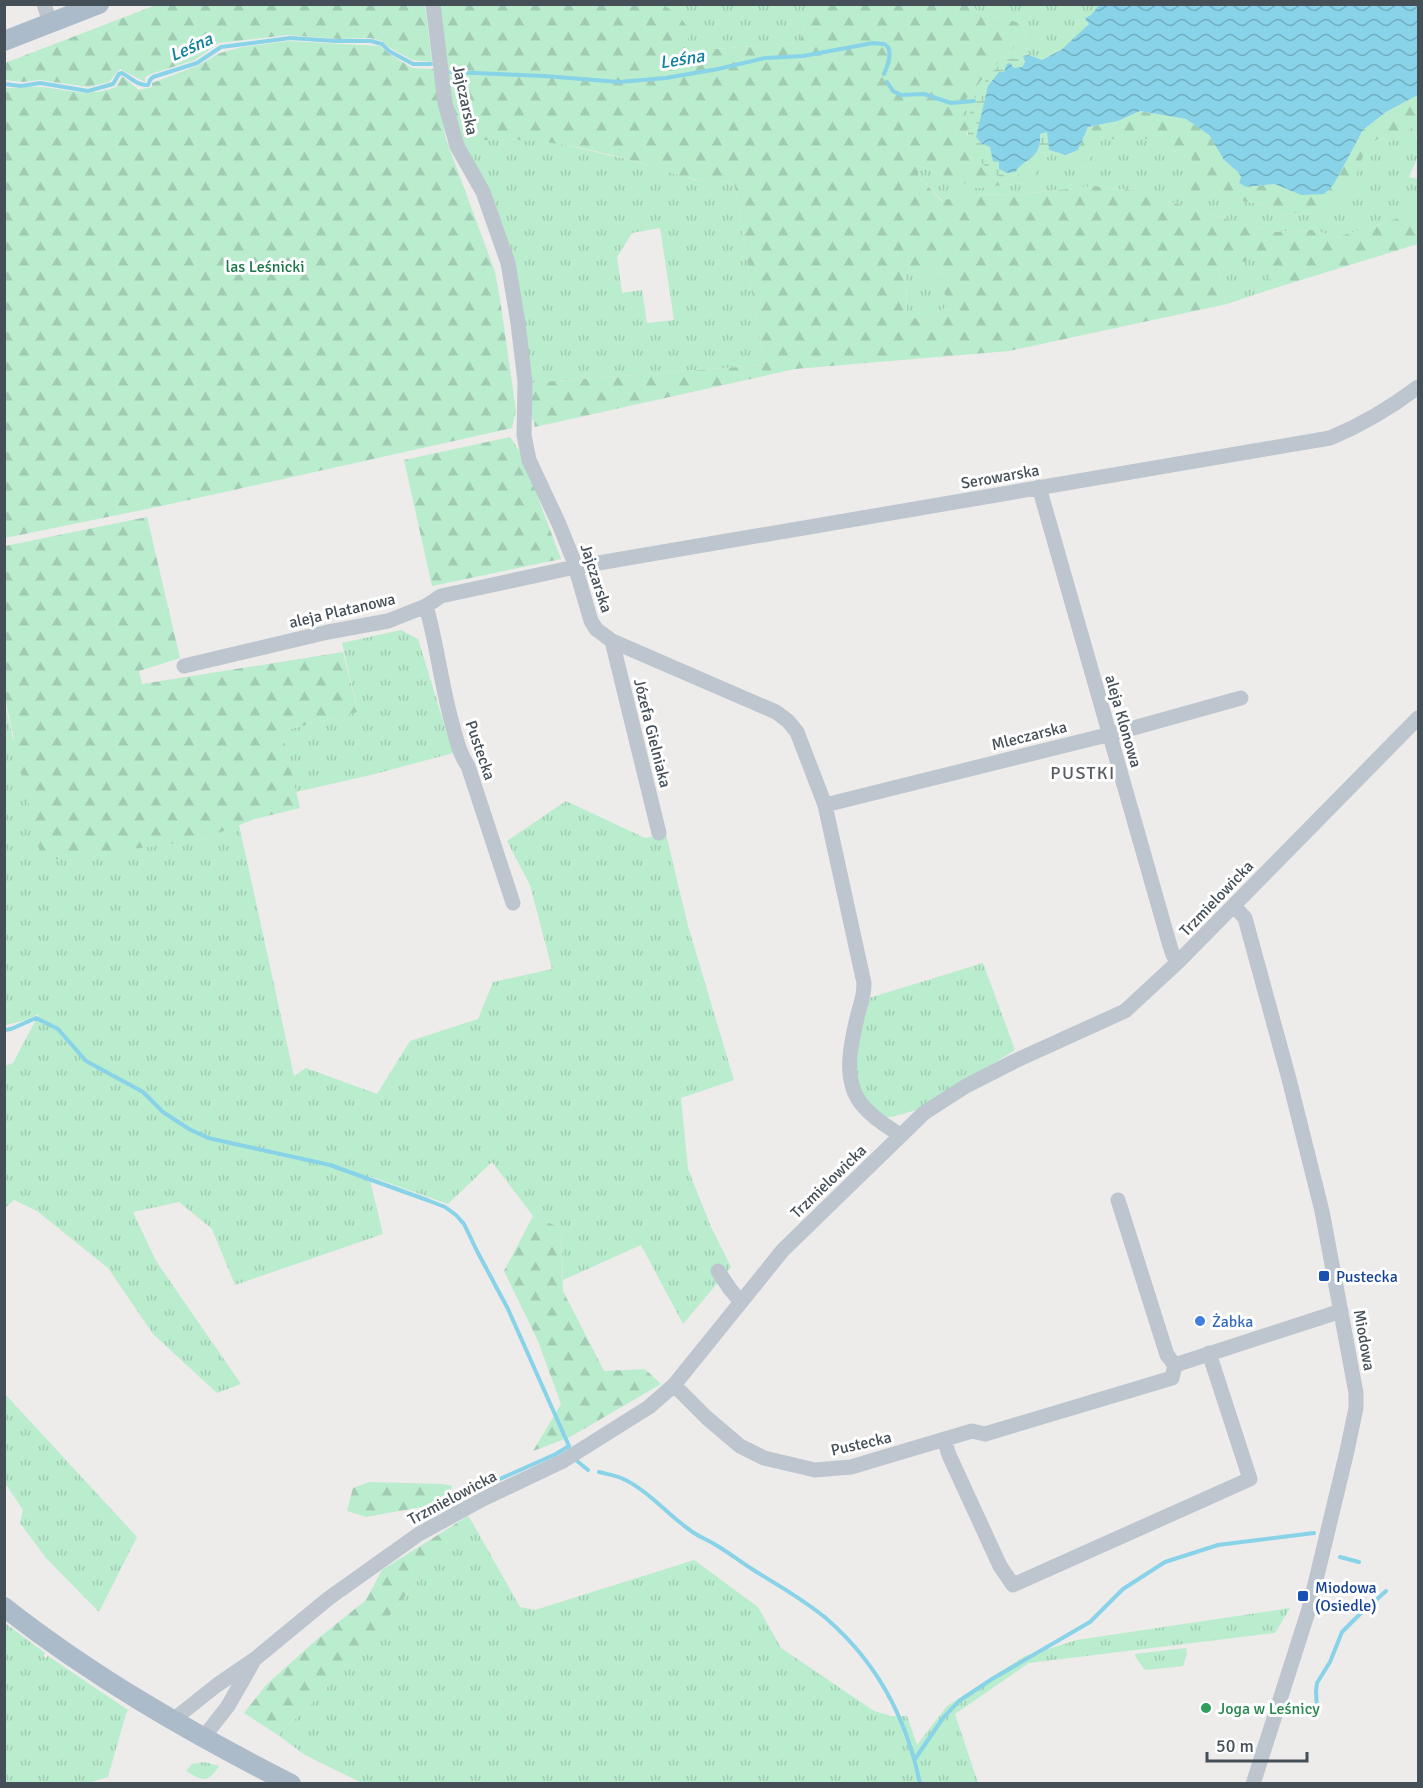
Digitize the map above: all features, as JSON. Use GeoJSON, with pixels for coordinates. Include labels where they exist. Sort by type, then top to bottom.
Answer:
{"type":"FeatureCollection","features":[{"type":"Feature","properties":{"kind":"main road"},"geometry":{"type":"LineString","coordinates":[[4,42],[47,14],[99,4]]}},
{"type":"Feature","properties":{"kind":"main road"},"geometry":{"type":"LineString","coordinates":[[4,1607],[35,1631],[130,1695],[203,1738],[291,1784]]}},
{"type":"Feature","properties":{"kind":"street","name":"Jajczarska"},"geometry":{"type":"LineString","coordinates":[[433,4],[445,104],[457,146],[483,192],[508,263],[525,382],[524,435],[529,460],[559,524],[591,621],[596,629],[612,641],[776,712],[797,732],[825,805],[864,982],[864,997],[857,1016],[851,1050],[849,1068],[852,1085],[862,1106],[900,1136]]}},
{"type":"Feature","properties":{"kind":"street","name":"Serowarska"},"geometry":{"type":"LineString","coordinates":[[575,567],[1330,438],[1380,414],[1419,387]]}},
{"type":"Feature","properties":{"kind":"street","name":"aleja Klonowa"},"geometry":{"type":"LineString","coordinates":[[1039,487],[1170,946],[1178,962]]}},
{"type":"Feature","properties":{"kind":"street","name":"aleja Platanowa"},"geometry":{"type":"LineString","coordinates":[[184,666],[328,632],[388,621],[426,606],[441,596],[575,567]]}},
{"type":"Feature","properties":{"kind":"street","name":"Pustecka"},"geometry":{"type":"LineString","coordinates":[[426,606],[444,696],[461,756],[468,766],[513,903]]}},
{"type":"Feature","properties":{"kind":"street","name":"Józefa Gielniaka"},"geometry":{"type":"LineString","coordinates":[[612,641],[659,833]]}},
{"type":"Feature","properties":{"kind":"street","name":"Mleczarska"},"geometry":{"type":"LineString","coordinates":[[825,805],[1109,734],[1241,698]]}},
{"type":"Feature","properties":{"kind":"street","name":"Trzmielowicka"},"geometry":{"type":"LineString","coordinates":[[172,1720],[255,1659],[330,1598],[419,1534],[483,1499],[563,1461],[649,1407],[674,1385],[783,1250],[924,1113],[966,1086],[1015,1061],[1125,1011],[1178,962],[1419,718]]}},
{"type":"Feature","properties":{"kind":"street","name":"Miodowa"},"geometry":{"type":"LineString","coordinates":[[1234,906],[1245,918],[1289,1079],[1322,1211],[1356,1393],[1356,1408],[1325,1549],[1307,1618],[1254,1784]]}},
{"type":"Feature","properties":{"kind":"street"},"geometry":{"type":"LineString","coordinates":[[1118,1200],[1167,1355],[1175,1365]]}},
{"type":"Feature","properties":{"kind":"street"},"geometry":{"type":"LineString","coordinates":[[718,1271],[741,1302]]}},
{"type":"Feature","properties":{"kind":"street","name":"Pustecka"},"geometry":{"type":"LineString","coordinates":[[674,1385],[707,1418],[740,1446],[764,1458],[815,1470],[851,1467],[972,1431],[985,1434],[1172,1378],[1175,1365],[1341,1311]]}},
{"type":"Feature","properties":{"kind":"street"},"geometry":{"type":"LineString","coordinates":[[944,1439],[1000,1566],[1013,1585],[1250,1479],[1209,1353]]}},
{"type":"Feature","properties":{"kind":"street","name":"Trzmielowicka"},"geometry":{"type":"LineString","coordinates":[[203,1738],[228,1706],[255,1659]]}},
{"type":"Feature","properties":{"kind":"green space"},"geometry":{"type":"Polygon","coordinates":[[[806,4],[810,7],[799,43],[684,51],[678,15],[664,5],[806,4]]]}},
{"type":"Feature","properties":{"kind":"green space"},"geometry":{"type":"Polygon","coordinates":[[[156,5],[425,5],[432,62],[412,60],[382,41],[371,38],[339,39],[287,35],[219,43],[195,60],[145,77],[145,82],[120,69],[109,82],[88,87],[40,80],[23,82],[5,80],[5,63],[156,5]]]}},
{"type":"Feature","properties":{"kind":"green space"},"geometry":{"type":"Polygon","coordinates":[[[437,5],[664,5],[678,15],[691,31],[684,51],[799,43],[810,7],[806,5],[972,5],[978,12],[1020,23],[1027,36],[988,72],[967,98],[961,118],[969,119],[967,135],[1029,168],[1039,156],[1049,150],[1048,156],[1035,171],[1037,176],[1032,182],[977,188],[918,166],[918,176],[942,201],[964,194],[1014,195],[1095,186],[1136,191],[1238,223],[1276,232],[1312,230],[1337,237],[1418,212],[1418,244],[1275,288],[1259,257],[1218,269],[1227,304],[1009,351],[795,369],[535,427],[528,405],[529,383],[764,365],[734,182],[693,179],[635,161],[544,142],[481,140],[459,143],[448,102],[437,5]],[[935,266],[906,273],[907,313],[920,321],[949,306],[935,266]]]}},
{"type":"Feature","properties":{"kind":"green space"},"geometry":{"type":"Polygon","coordinates":[[[972,5],[1099,5],[1091,15],[1090,24],[1086,29],[1061,50],[1042,60],[1029,55],[1007,60],[974,101],[969,119],[960,118],[967,98],[988,72],[1027,36],[1020,23],[978,12],[972,5]]]}},
{"type":"Feature","properties":{"kind":"green space","name":"las Leśnicki"},"geometry":{"type":"Polygon","coordinates":[[[288,41],[380,46],[412,68],[433,69],[446,139],[495,272],[516,411],[512,428],[166,505],[5,538],[5,88],[37,87],[87,93],[116,87],[122,76],[139,90],[152,87],[152,83],[197,66],[220,53],[242,47],[288,41]]]}},
{"type":"Feature","properties":{"kind":"green space"},"geometry":{"type":"Polygon","coordinates":[[[1023,56],[1025,61],[1022,67],[1004,72],[989,86],[976,137],[981,143],[990,147],[993,161],[1015,172],[1036,152],[1039,147],[1040,134],[1047,132],[1049,150],[1020,175],[1005,178],[999,176],[974,156],[969,144],[969,117],[986,79],[1007,60],[1023,56]]]}},
{"type":"Feature","properties":{"kind":"green space"},"geometry":{"type":"Polygon","coordinates":[[[1418,95],[1418,139],[1412,127],[1391,142],[1378,139],[1367,145],[1352,187],[1341,200],[1320,214],[1278,215],[1264,205],[1232,199],[1211,184],[1193,194],[1184,177],[1193,160],[1149,139],[1102,139],[1089,161],[1072,159],[1066,155],[1078,150],[1088,127],[1118,121],[1140,111],[1186,119],[1209,135],[1224,160],[1238,172],[1241,177],[1239,183],[1246,187],[1275,184],[1301,195],[1334,184],[1363,130],[1386,112],[1418,95]]]}},
{"type":"Feature","properties":{"kind":"green space"},"geometry":{"type":"Polygon","coordinates":[[[1412,127],[1418,152],[1409,177],[1418,179],[1418,212],[1337,237],[1312,230],[1276,232],[1238,223],[1136,191],[1095,186],[1014,195],[964,194],[943,201],[918,176],[918,166],[977,188],[1032,182],[1034,171],[1048,156],[1049,150],[1072,159],[1102,139],[1149,139],[1193,160],[1211,184],[1232,199],[1264,205],[1278,215],[1320,214],[1352,187],[1366,145],[1378,139],[1391,142],[1412,127]]]}},
{"type":"Feature","properties":{"kind":"green space"},"geometry":{"type":"Polygon","coordinates":[[[476,140],[549,141],[626,159],[695,180],[734,182],[764,365],[529,383],[520,295],[459,143],[476,140]],[[660,228],[632,233],[617,257],[622,293],[642,290],[647,323],[674,320],[660,228]]]}},
{"type":"Feature","properties":{"kind":"green space"},"geometry":{"type":"Polygon","coordinates":[[[1260,256],[1275,288],[1227,304],[1218,269],[1260,256]]]}},
{"type":"Feature","properties":{"kind":"green space"},"geometry":{"type":"Polygon","coordinates":[[[935,266],[949,306],[920,321],[907,313],[906,273],[935,266]]]}},
{"type":"Feature","properties":{"kind":"green space"},"geometry":{"type":"Polygon","coordinates":[[[510,437],[522,455],[561,559],[432,586],[404,460],[510,437]]]}},
{"type":"Feature","properties":{"kind":"green space"},"geometry":{"type":"Polygon","coordinates":[[[147,517],[180,658],[139,671],[142,684],[343,652],[358,712],[282,731],[300,808],[255,819],[200,840],[42,861],[5,699],[5,546],[147,517]]]}},
{"type":"Feature","properties":{"kind":"green space"},"geometry":{"type":"Polygon","coordinates":[[[401,630],[418,639],[453,753],[296,792],[282,731],[358,712],[342,643],[401,630]]]}},
{"type":"Feature","properties":{"kind":"green space"},"geometry":{"type":"Polygon","coordinates":[[[4,699],[13,739],[200,840],[239,825],[294,1076],[306,1068],[377,1094],[410,1041],[478,1019],[493,982],[552,969],[530,885],[507,841],[566,801],[645,838],[666,834],[688,926],[734,1080],[681,1098],[688,1169],[711,1227],[731,1267],[683,1324],[641,1245],[563,1280],[561,1228],[533,1216],[492,1162],[448,1204],[369,1176],[383,1234],[235,1285],[212,1229],[179,1202],[133,1212],[156,1261],[241,1384],[217,1393],[153,1334],[108,1268],[37,1211],[14,1200],[5,1208],[5,1066],[13,1063],[39,1014],[5,1025],[4,699]]]}},
{"type":"Feature","properties":{"kind":"green space"},"geometry":{"type":"Polygon","coordinates":[[[983,963],[1015,1050],[920,1109],[892,1117],[882,1117],[863,1095],[857,1073],[858,1047],[869,998],[983,963]]]}},
{"type":"Feature","properties":{"kind":"green space"},"geometry":{"type":"Polygon","coordinates":[[[533,1216],[561,1228],[563,1291],[604,1371],[645,1369],[661,1384],[570,1437],[533,1451],[561,1404],[538,1341],[504,1271],[533,1216]]]}},
{"type":"Feature","properties":{"kind":"green space"},"geometry":{"type":"Polygon","coordinates":[[[4,1393],[137,1537],[99,1612],[46,1558],[20,1523],[23,1510],[5,1483],[4,1393]]]}},
{"type":"Feature","properties":{"kind":"green space"},"geometry":{"type":"Polygon","coordinates":[[[370,1482],[452,1486],[448,1497],[427,1506],[366,1517],[347,1511],[353,1488],[370,1482]]]}},
{"type":"Feature","properties":{"kind":"green space"},"geometry":{"type":"Polygon","coordinates":[[[468,1516],[472,1522],[455,1533],[375,1634],[316,1699],[278,1735],[244,1713],[267,1684],[366,1600],[382,1570],[468,1516]]]}},
{"type":"Feature","properties":{"kind":"green space"},"geometry":{"type":"Polygon","coordinates":[[[472,1522],[520,1607],[535,1610],[694,1560],[758,1607],[781,1648],[874,1711],[891,1716],[907,1716],[917,1745],[947,1706],[1025,1656],[1077,1640],[1290,1608],[1275,1633],[1029,1663],[955,1714],[978,1783],[362,1783],[305,1755],[278,1735],[316,1699],[375,1634],[455,1533],[472,1522]]]}},
{"type":"Feature","properties":{"kind":"green space"},"geometry":{"type":"Polygon","coordinates":[[[5,1623],[45,1653],[43,1656],[46,1658],[48,1656],[128,1710],[108,1777],[88,1783],[5,1783],[5,1623]]]}},
{"type":"Feature","properties":{"kind":"green space"},"geometry":{"type":"Polygon","coordinates":[[[1186,1648],[1187,1654],[1183,1666],[1148,1670],[1144,1669],[1135,1656],[1135,1654],[1186,1648]]]}},
{"type":"Feature","properties":{"kind":"green space"},"geometry":{"type":"Polygon","coordinates":[[[204,1762],[219,1766],[208,1778],[201,1779],[186,1771],[192,1764],[204,1762]]]}},
{"type":"Feature","properties":{"kind":"water"},"geometry":{"type":"Polygon","coordinates":[[[1099,5],[1418,5],[1418,95],[1386,112],[1363,130],[1334,184],[1324,194],[1301,195],[1275,184],[1246,187],[1239,183],[1241,177],[1238,172],[1224,160],[1209,135],[1186,119],[1140,111],[1118,121],[1088,127],[1078,150],[1066,155],[1049,150],[1047,132],[1040,134],[1039,148],[1036,153],[1015,172],[1007,173],[999,169],[999,162],[993,161],[990,147],[981,143],[976,137],[988,86],[999,72],[1004,72],[1007,64],[1010,63],[1014,68],[1022,67],[1025,62],[1023,56],[1029,55],[1042,60],[1061,50],[1089,24],[1085,18],[1091,15],[1099,5]]]}},
{"type":"Feature","properties":{"kind":"waterway","name":"Leśna"},"geometry":{"type":"LineString","coordinates":[[4,84],[21,86],[40,83],[88,91],[113,84],[122,73],[138,83],[148,85],[153,77],[197,63],[221,47],[290,38],[371,41],[382,44],[389,51],[413,64],[431,64]]}},
{"type":"Feature","properties":{"kind":"waterway","name":"Leśna"},"geometry":{"type":"LineString","coordinates":[[451,72],[619,82],[666,78],[765,58],[803,56],[873,43],[884,44],[889,50],[884,74]]}},
{"type":"Feature","properties":{"kind":"waterway","name":"Leśna"},"geometry":{"type":"LineString","coordinates":[[887,82],[893,91],[901,95],[924,94],[951,103],[974,101]]}},
{"type":"Feature","properties":{"kind":"waterway"},"geometry":{"type":"LineString","coordinates":[[4,1030],[36,1018],[58,1029],[86,1061],[143,1092],[163,1112],[208,1138],[330,1165],[445,1207],[456,1215],[464,1224],[508,1309],[569,1446],[482,1487]]}},
{"type":"Feature","properties":{"kind":"waterway"},"geometry":{"type":"LineString","coordinates":[[577,1461],[588,1470]]}},
{"type":"Feature","properties":{"kind":"waterway"},"geometry":{"type":"LineString","coordinates":[[599,1472],[621,1478],[640,1489],[685,1527],[791,1593],[828,1620],[846,1637],[862,1655],[888,1694],[907,1737],[920,1784]]}},
{"type":"Feature","properties":{"kind":"waterway"},"geometry":{"type":"LineString","coordinates":[[915,1759],[943,1718],[959,1701],[1090,1622],[1123,1589],[1165,1562],[1218,1545],[1314,1533]]}},
{"type":"Feature","properties":{"kind":"waterway"},"geometry":{"type":"LineString","coordinates":[[1340,1557],[1359,1562]]}},
{"type":"Feature","properties":{"kind":"waterway"},"geometry":{"type":"LineString","coordinates":[[1375,1601],[1386,1591]]}},
{"type":"Feature","properties":{"kind":"waterway"},"geometry":{"type":"LineString","coordinates":[[1317,1711],[1317,1683],[1330,1662],[1342,1632],[1362,1612]]}},
{"type":"Feature","properties":{"kind":"place","name":"Pustecka"},"geometry":{"type":"Point","coordinates":[1324,1276]}},
{"type":"Feature","properties":{"kind":"place","name":"Żabka"},"geometry":{"type":"Point","coordinates":[1200,1321]}},
{"type":"Feature","properties":{"kind":"place","name":"Miodowa (Osiedle)"},"geometry":{"type":"Point","coordinates":[1303,1596]}},
{"type":"Feature","properties":{"kind":"place","name":"Joga w Leśnicy"},"geometry":{"type":"Point","coordinates":[1206,1708]}},
{"type":"Feature","properties":{"kind":"district","name":"PUSTKI"},"geometry":{"type":"Point","coordinates":[1083,773]}}]}
